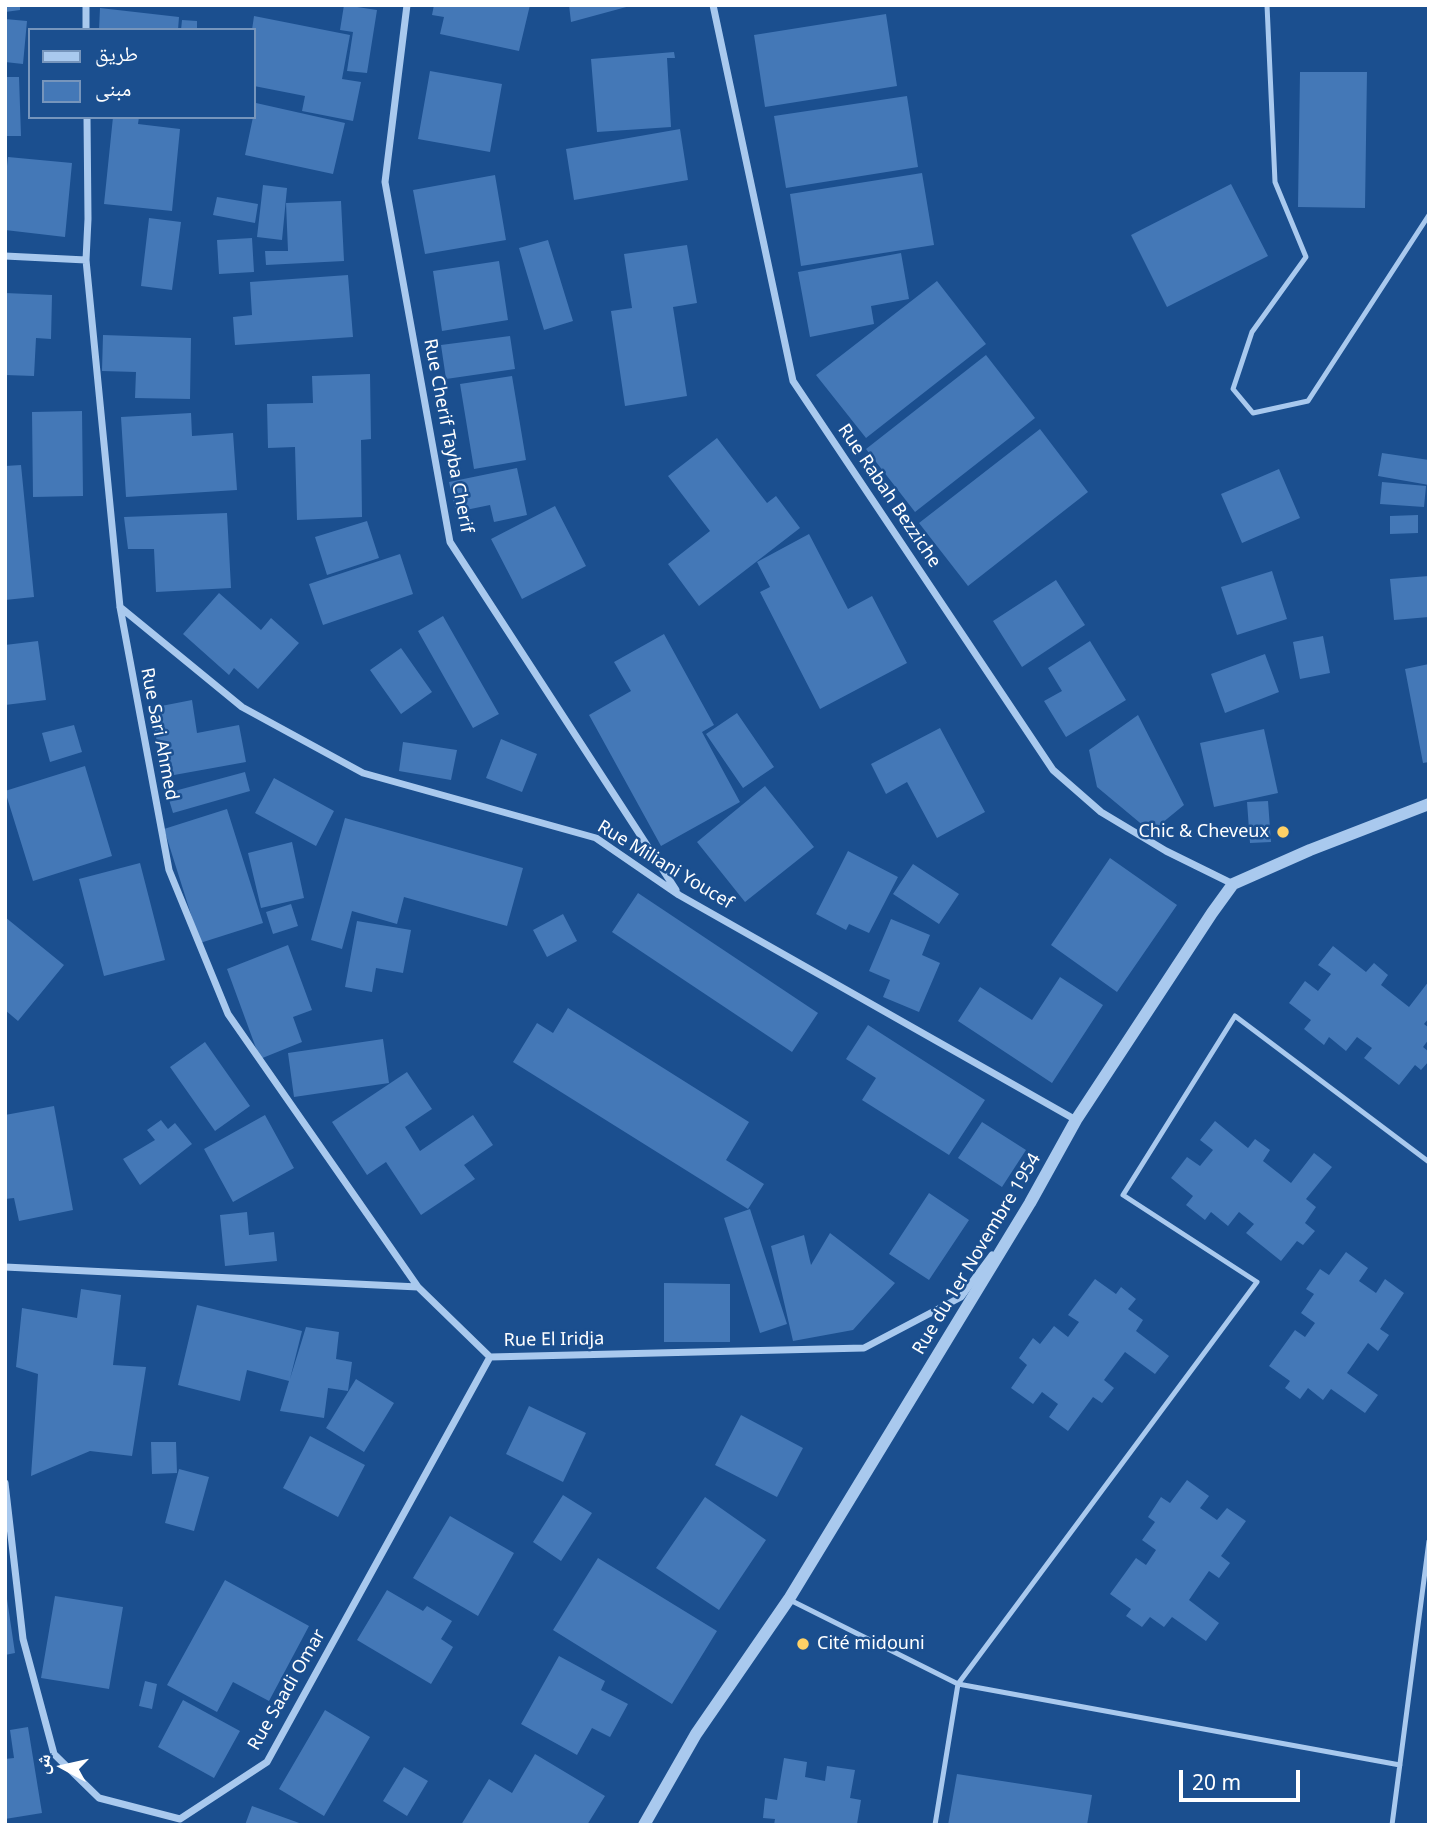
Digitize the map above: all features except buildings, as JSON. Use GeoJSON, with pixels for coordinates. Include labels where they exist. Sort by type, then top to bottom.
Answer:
{"type":"FeatureCollection","features":[{"type":"Feature","properties":{"kind":"street"},"geometry":{"type":"LineString","coordinates":[[86,5],[86,28]]}},
{"type":"Feature","properties":{"kind":"street","name":"Rue Cherif Tayba Cherif"},"geometry":{"type":"LineString","coordinates":[[407,5],[385,182],[450,542],[679,895]]}},
{"type":"Feature","properties":{"kind":"street","name":"Rue Rabah Bezziche"},"geometry":{"type":"LineString","coordinates":[[713,5],[793,381],[1053,770],[1101,812],[1166,851],[1233,884]]}},
{"type":"Feature","properties":{"kind":"street","name":"Rue Sari Ahmed"},"geometry":{"type":"LineString","coordinates":[[87,119],[86,260],[120,607],[169,870],[228,1014],[418,1287]]}},
{"type":"Feature","properties":{"kind":"street"},"geometry":{"type":"LineString","coordinates":[[5,256],[86,260]]}},
{"type":"Feature","properties":{"kind":"street","name":"Rue Miliani Youcef"},"geometry":{"type":"LineString","coordinates":[[120,607],[242,707],[363,774],[596,838],[679,895],[1076,1120]]}},
{"type":"Feature","properties":{"kind":"street"},"geometry":{"type":"LineString","coordinates":[[1233,884],[1310,850],[1429,804]]}},
{"type":"Feature","properties":{"kind":"street","name":"Rue du 1er Novembre 1954"},"geometry":{"type":"LineString","coordinates":[[644,1825],[696,1734],[789,1599],[1030,1203],[1076,1120],[1233,884]]}},
{"type":"Feature","properties":{"kind":"street","name":"Rue El Iridja"},"geometry":{"type":"LineString","coordinates":[[418,1287],[489,1357],[864,1348],[961,1297],[1030,1203]]}},
{"type":"Feature","properties":{"kind":"street"},"geometry":{"type":"LineString","coordinates":[[5,1267],[418,1287]]}},
{"type":"Feature","properties":{"kind":"street","name":"Rue Saadi Omar"},"geometry":{"type":"LineString","coordinates":[[5,1483],[23,1639],[54,1755],[99,1798],[180,1819],[267,1762],[489,1357]]}},
{"type":"Feature","properties":{"kind":"lane"},"geometry":{"type":"LineString","coordinates":[[1267,5],[1275,181],[1306,257],[1252,332],[1233,389],[1253,413],[1308,401],[1429,215]]}},
{"type":"Feature","properties":{"kind":"lane"},"geometry":{"type":"LineString","coordinates":[[935,1825],[958,1684],[1257,1282],[1123,1195],[1235,1016],[1429,1162]]}},
{"type":"Feature","properties":{"kind":"lane"},"geometry":{"type":"LineString","coordinates":[[1392,1825],[1429,1541]]}},
{"type":"Feature","properties":{"kind":"lane"},"geometry":{"type":"LineString","coordinates":[[789,1599],[958,1684],[1400,1765]]}},
{"type":"Feature","properties":{"kind":"place","name":"Chic & Cheveux"},"geometry":{"type":"Point","coordinates":[1283,832]}},
{"type":"Feature","properties":{"kind":"place","name":"Cité midouni"},"geometry":{"type":"Point","coordinates":[803,1644]}}]}
